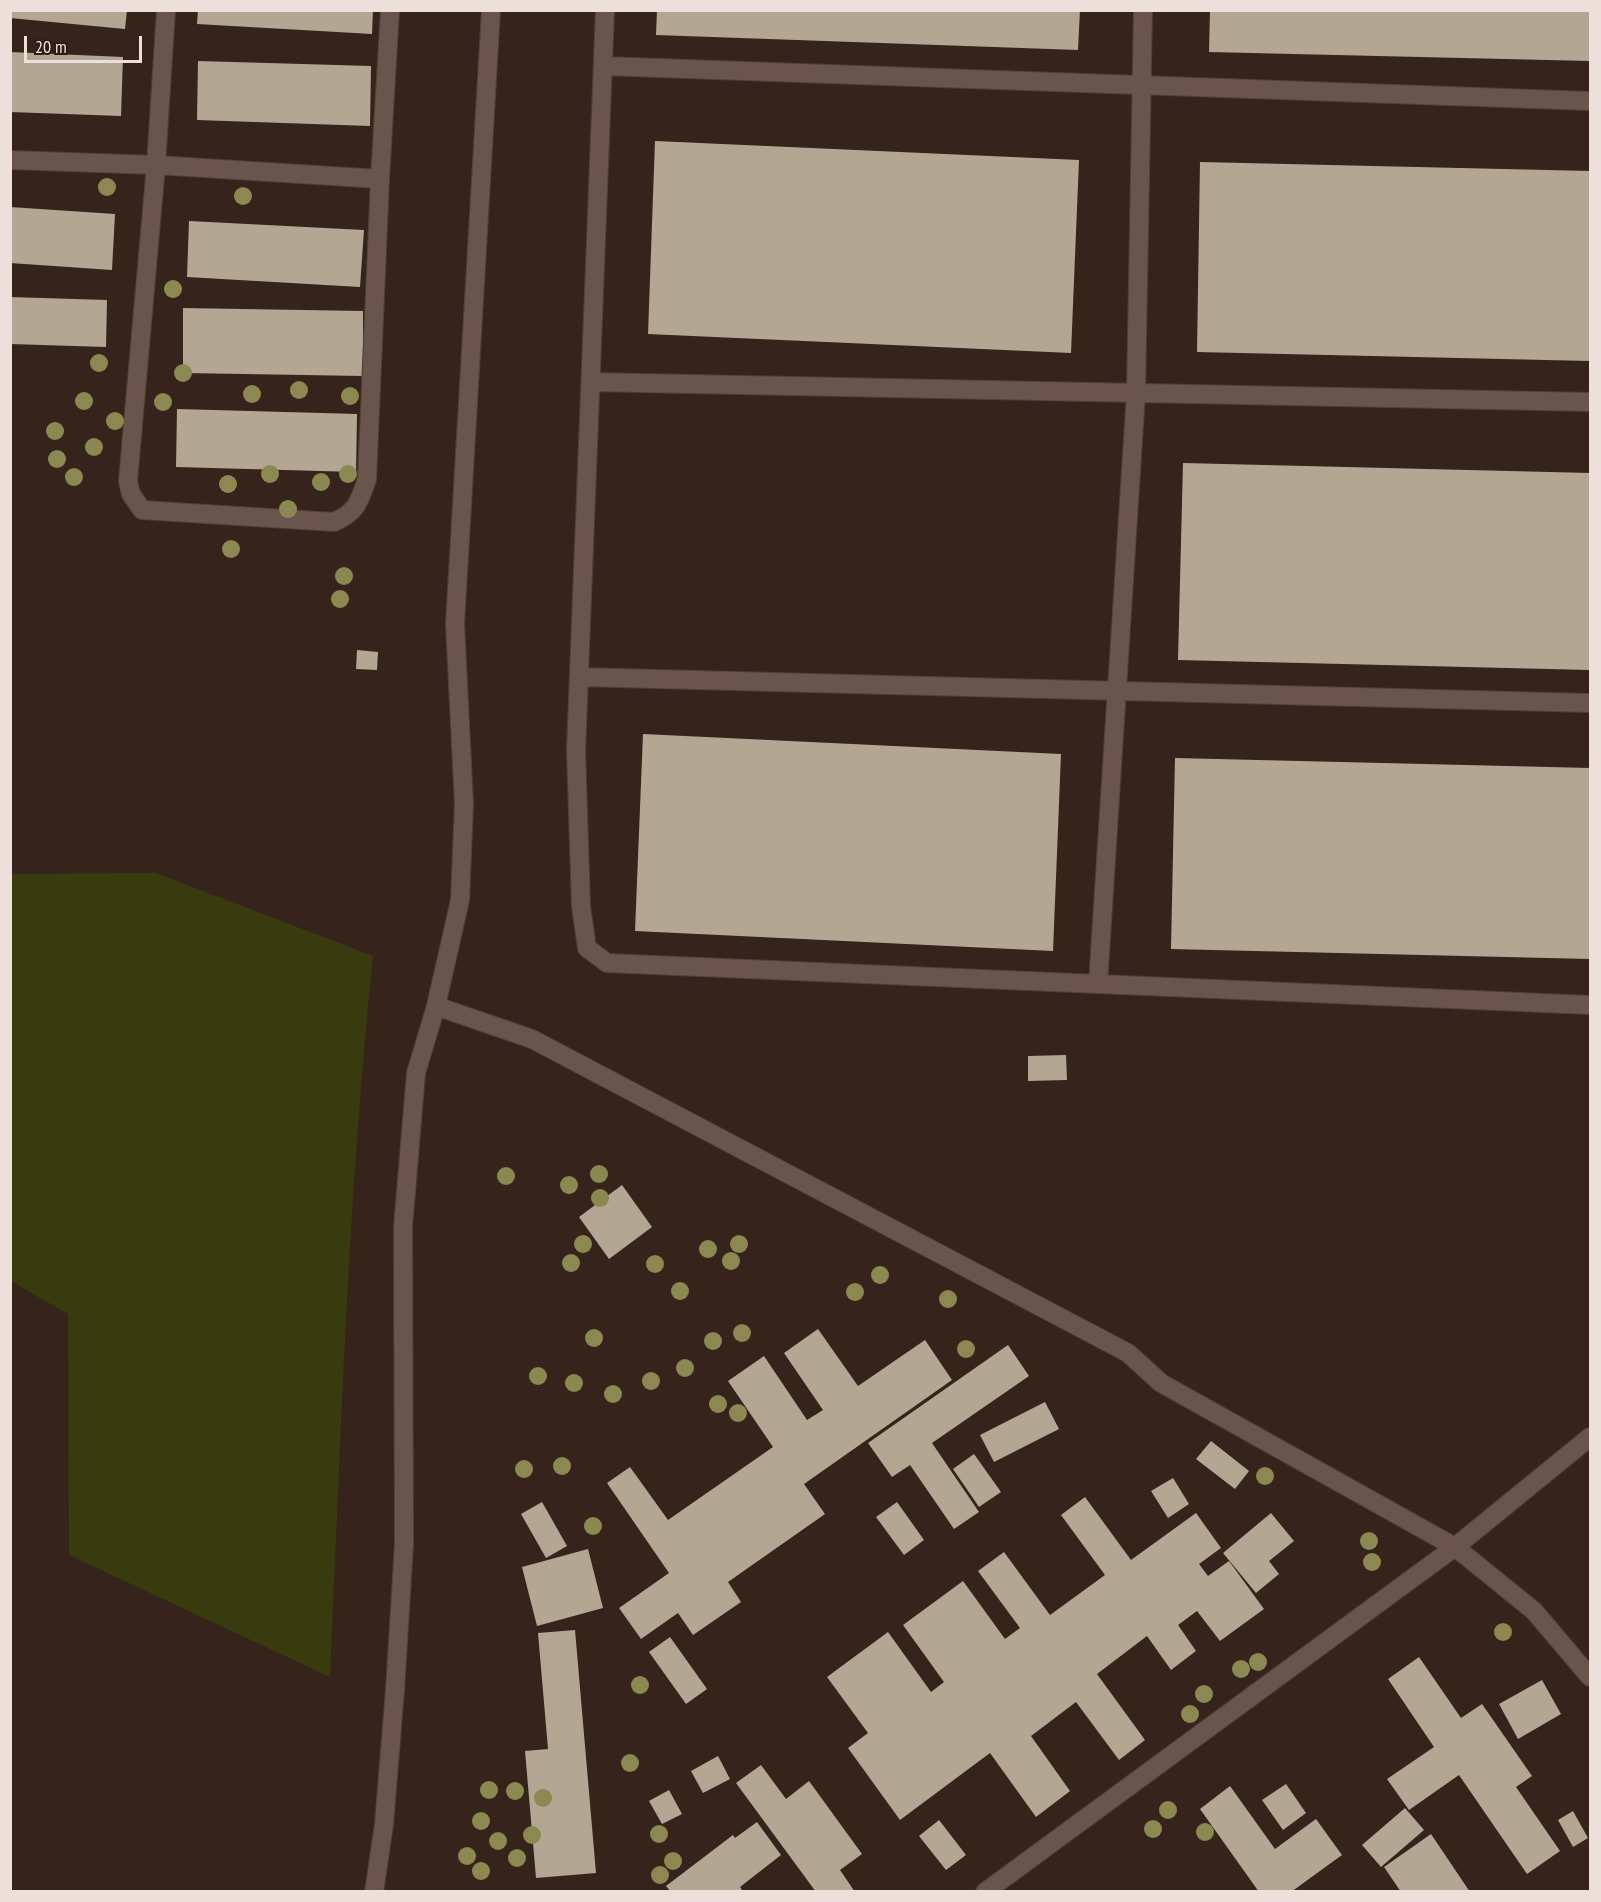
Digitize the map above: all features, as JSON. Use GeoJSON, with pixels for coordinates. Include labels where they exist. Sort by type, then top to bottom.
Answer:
{"type":"FeatureCollection","features":[{"type":"Feature","properties":{"kind":"street"},"geometry":{"type":"LineString","coordinates":[[166,10],[156,165],[128,481],[131,494],[142,510],[334,522],[348,516],[359,503],[367,480],[390,10]]}},
{"type":"Feature","properties":{"kind":"street"},"geometry":{"type":"LineString","coordinates":[[374,1892],[384,1824],[404,1544],[403,1227],[416,1073],[436,1006],[460,900],[464,804],[454,624],[491,10]]}},
{"type":"Feature","properties":{"kind":"street"},"geometry":{"type":"LineString","coordinates":[[605,10],[576,750],[581,906],[587,948],[607,963],[1590,1005]]}},
{"type":"Feature","properties":{"kind":"street"},"geometry":{"type":"LineString","coordinates":[[1098,984],[1136,393],[1143,10]]}},
{"type":"Feature","properties":{"kind":"street"},"geometry":{"type":"LineString","coordinates":[[603,66],[1590,100]]}},
{"type":"Feature","properties":{"kind":"street"},"geometry":{"type":"LineString","coordinates":[[10,160],[156,165],[380,179]]}},
{"type":"Feature","properties":{"kind":"street"},"geometry":{"type":"LineString","coordinates":[[591,382],[1590,402]]}},
{"type":"Feature","properties":{"kind":"street"},"geometry":{"type":"LineString","coordinates":[[579,677],[1590,703]]}},
{"type":"Feature","properties":{"kind":"street"},"geometry":{"type":"LineString","coordinates":[[436,1006],[532,1039],[1128,1353],[1161,1383],[1455,1547],[1534,1611],[1590,1677]]}},
{"type":"Feature","properties":{"kind":"street"},"geometry":{"type":"LineString","coordinates":[[985,1892],[1455,1547],[1590,1437]]}},
{"type":"Feature","properties":{"kind":"green space"},"geometry":{"type":"Polygon","coordinates":[[[156,873],[373,956],[351,1226],[330,1677],[69,1555],[68,1314],[11,1281],[11,874],[156,873]]]}},
{"type":"Feature","properties":{"kind":"building"},"geometry":{"type":"Polygon","coordinates":[[[10,10],[127,10],[125,29],[10,18],[10,10]]]}},
{"type":"Feature","properties":{"kind":"building"},"geometry":{"type":"Polygon","coordinates":[[[198,10],[373,10],[372,34],[197,24],[198,10]]]}},
{"type":"Feature","properties":{"kind":"building"},"geometry":{"type":"Polygon","coordinates":[[[657,10],[1080,10],[1078,50],[656,35],[657,10]]]}},
{"type":"Feature","properties":{"kind":"building"},"geometry":{"type":"Polygon","coordinates":[[[1210,10],[1590,10],[1590,61],[1209,52],[1210,10]]]}},
{"type":"Feature","properties":{"kind":"building"},"geometry":{"type":"Polygon","coordinates":[[[10,52],[123,57],[121,116],[10,112],[10,52]]]}},
{"type":"Feature","properties":{"kind":"building"},"geometry":{"type":"Polygon","coordinates":[[[198,61],[371,66],[370,126],[197,120],[198,61]]]}},
{"type":"Feature","properties":{"kind":"building"},"geometry":{"type":"Polygon","coordinates":[[[655,141],[1079,160],[1071,353],[648,334],[655,141]]]}},
{"type":"Feature","properties":{"kind":"building"},"geometry":{"type":"Polygon","coordinates":[[[1200,162],[1590,171],[1590,361],[1197,352],[1200,162]]]}},
{"type":"Feature","properties":{"kind":"building"},"geometry":{"type":"Polygon","coordinates":[[[10,207],[115,214],[112,270],[10,263],[10,207]]]}},
{"type":"Feature","properties":{"kind":"building"},"geometry":{"type":"Polygon","coordinates":[[[189,221],[364,230],[360,287],[187,277],[189,221]]]}},
{"type":"Feature","properties":{"kind":"building"},"geometry":{"type":"Polygon","coordinates":[[[10,297],[107,300],[106,347],[10,344],[10,297]]]}},
{"type":"Feature","properties":{"kind":"building"},"geometry":{"type":"Polygon","coordinates":[[[183,308],[363,311],[363,376],[183,373],[183,308]]]}},
{"type":"Feature","properties":{"kind":"building"},"geometry":{"type":"Polygon","coordinates":[[[177,409],[357,414],[356,472],[176,467],[177,409]]]}},
{"type":"Feature","properties":{"kind":"building"},"geometry":{"type":"Polygon","coordinates":[[[1183,463],[1590,473],[1590,670],[1178,660],[1183,463]]]}},
{"type":"Feature","properties":{"kind":"building"},"geometry":{"type":"Polygon","coordinates":[[[357,650],[378,652],[377,670],[356,669],[357,650]]]}},
{"type":"Feature","properties":{"kind":"building"},"geometry":{"type":"Polygon","coordinates":[[[643,734],[1061,754],[1053,951],[635,931],[643,734]]]}},
{"type":"Feature","properties":{"kind":"building"},"geometry":{"type":"Polygon","coordinates":[[[1175,758],[1590,768],[1590,959],[1171,949],[1175,758]]]}},
{"type":"Feature","properties":{"kind":"building"},"geometry":{"type":"Polygon","coordinates":[[[1066,1055],[1067,1080],[1028,1081],[1028,1056],[1066,1055]]]}},
{"type":"Feature","properties":{"kind":"building"},"geometry":{"type":"Polygon","coordinates":[[[622,1185],[652,1227],[609,1259],[579,1217],[622,1185]]]}},
{"type":"Feature","properties":{"kind":"building"},"geometry":{"type":"Polygon","coordinates":[[[818,1329],[858,1386],[925,1340],[952,1380],[804,1484],[825,1514],[728,1582],[741,1602],[693,1635],[678,1613],[641,1639],[619,1608],[669,1573],[607,1483],[630,1467],[668,1520],[773,1447],[728,1381],[764,1356],[807,1420],[823,1410],[784,1353],[818,1329]]]}},
{"type":"Feature","properties":{"kind":"building"},"geometry":{"type":"Polygon","coordinates":[[[1008,1345],[1029,1376],[932,1443],[979,1512],[954,1529],[910,1465],[892,1477],[868,1443],[1008,1345]]]}},
{"type":"Feature","properties":{"kind":"building"},"geometry":{"type":"Polygon","coordinates":[[[1045,1402],[1059,1429],[994,1462],[980,1435],[1045,1402]]]}},
{"type":"Feature","properties":{"kind":"building"},"geometry":{"type":"Polygon","coordinates":[[[1211,1441],[1249,1471],[1235,1489],[1196,1459],[1211,1441]]]}},
{"type":"Feature","properties":{"kind":"building"},"geometry":{"type":"Polygon","coordinates":[[[974,1454],[1001,1492],[979,1507],[953,1469],[974,1454]]]}},
{"type":"Feature","properties":{"kind":"building"},"geometry":{"type":"Polygon","coordinates":[[[1173,1478],[1189,1504],[1168,1518],[1151,1491],[1173,1478]]]}},
{"type":"Feature","properties":{"kind":"building"},"geometry":{"type":"Polygon","coordinates":[[[1085,1497],[1131,1560],[1196,1513],[1221,1548],[1199,1564],[1208,1576],[1229,1561],[1264,1609],[1220,1641],[1197,1611],[1178,1625],[1196,1651],[1171,1670],[1147,1636],[1097,1674],[1145,1740],[1119,1760],[1076,1702],[1031,1736],[1070,1791],[1036,1817],[990,1753],[900,1820],[848,1748],[868,1733],[827,1677],[888,1632],[931,1692],[944,1682],[903,1625],[963,1581],[1005,1639],[1020,1628],[978,1571],[1004,1552],[1050,1615],[1105,1575],[1061,1515],[1085,1497]]]}},
{"type":"Feature","properties":{"kind":"building"},"geometry":{"type":"Polygon","coordinates":[[[542,1502],[567,1546],[546,1558],[521,1514],[542,1502]]]}},
{"type":"Feature","properties":{"kind":"building"},"geometry":{"type":"Polygon","coordinates":[[[897,1502],[924,1540],[904,1555],[876,1517],[897,1502]]]}},
{"type":"Feature","properties":{"kind":"building"},"geometry":{"type":"Polygon","coordinates":[[[1271,1513],[1294,1541],[1269,1561],[1279,1574],[1256,1593],[1223,1553],[1271,1513]]]}},
{"type":"Feature","properties":{"kind":"building"},"geometry":{"type":"Polygon","coordinates":[[[588,1549],[603,1608],[537,1626],[522,1567],[588,1549]]]}},
{"type":"Feature","properties":{"kind":"building"},"geometry":{"type":"Polygon","coordinates":[[[575,1630],[596,1873],[536,1878],[525,1751],[548,1749],[538,1633],[575,1630]]]}},
{"type":"Feature","properties":{"kind":"building"},"geometry":{"type":"Polygon","coordinates":[[[670,1637],[707,1689],[686,1704],[649,1652],[670,1637]]]}},
{"type":"Feature","properties":{"kind":"building"},"geometry":{"type":"Polygon","coordinates":[[[1419,1657],[1461,1718],[1482,1704],[1532,1776],[1516,1787],[1560,1851],[1527,1874],[1459,1775],[1409,1810],[1387,1779],[1434,1747],[1388,1679],[1419,1657]]]}},
{"type":"Feature","properties":{"kind":"building"},"geometry":{"type":"Polygon","coordinates":[[[1542,1680],[1561,1714],[1518,1739],[1499,1704],[1542,1680]]]}},
{"type":"Feature","properties":{"kind":"building"},"geometry":{"type":"Polygon","coordinates":[[[718,1756],[730,1779],[703,1793],[691,1771],[718,1756]]]}},
{"type":"Feature","properties":{"kind":"building"},"geometry":{"type":"Polygon","coordinates":[[[761,1765],[786,1799],[809,1781],[862,1854],[840,1870],[855,1892],[816,1892],[736,1783],[761,1765]]]}},
{"type":"Feature","properties":{"kind":"building"},"geometry":{"type":"Polygon","coordinates":[[[1286,1784],[1306,1813],[1283,1830],[1262,1800],[1286,1784]]]}},
{"type":"Feature","properties":{"kind":"building"},"geometry":{"type":"Polygon","coordinates":[[[1230,1786],[1275,1849],[1316,1819],[1342,1855],[1291,1892],[1259,1892],[1200,1809],[1230,1786]]]}},
{"type":"Feature","properties":{"kind":"building"},"geometry":{"type":"Polygon","coordinates":[[[669,1790],[682,1814],[662,1824],[649,1801],[669,1790]]]}},
{"type":"Feature","properties":{"kind":"building"},"geometry":{"type":"Polygon","coordinates":[[[1405,1808],[1424,1830],[1381,1867],[1362,1845],[1405,1808]]]}},
{"type":"Feature","properties":{"kind":"building"},"geometry":{"type":"Polygon","coordinates":[[[1573,1811],[1588,1838],[1573,1847],[1558,1820],[1573,1811]]]}},
{"type":"Feature","properties":{"kind":"building"},"geometry":{"type":"Polygon","coordinates":[[[939,1820],[966,1855],[946,1870],[919,1836],[939,1820]]]}},
{"type":"Feature","properties":{"kind":"building"},"geometry":{"type":"Polygon","coordinates":[[[757,1822],[781,1855],[740,1887],[743,1892],[671,1892],[666,1886],[733,1835],[735,1838],[757,1822]]]}},
{"type":"Feature","properties":{"kind":"building"},"geometry":{"type":"Polygon","coordinates":[[[1431,1834],[1470,1892],[1401,1892],[1384,1867],[1431,1834]]]}}]}
